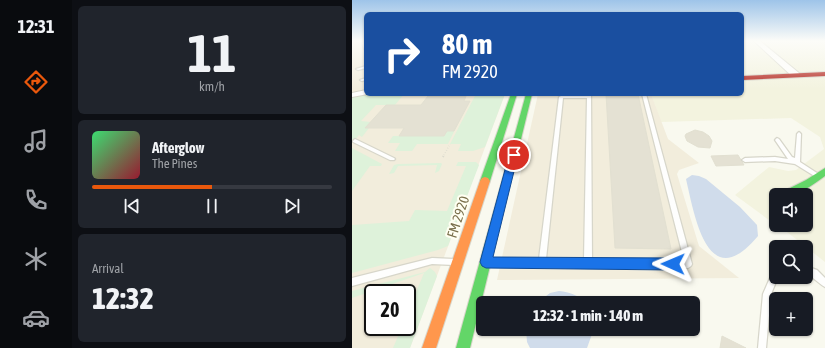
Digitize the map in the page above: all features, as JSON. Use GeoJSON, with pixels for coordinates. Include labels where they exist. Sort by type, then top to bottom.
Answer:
{"type":"FeatureCollection","features":[{"type":"Feature","properties":{"kind":"main road"},"geometry":{"type":"LineString","coordinates":[[744,78],[825,74]]}},
{"type":"Feature","properties":{"kind":"main road","name":"FM 2920"},"geometry":{"type":"LineString","coordinates":[[429,348],[513,96]]}},
{"type":"Feature","properties":{"kind":"main road"},"geometry":{"type":"LineString","coordinates":[[463,348],[528,96]]}},
{"type":"Feature","properties":{"kind":"main road"},"geometry":{"type":"LineString","coordinates":[[799,188],[822,174]]}},
{"type":"Feature","properties":{"kind":"street"},"geometry":{"type":"LineString","coordinates":[[776,57],[796,75]]}},
{"type":"Feature","properties":{"kind":"street"},"geometry":{"type":"LineString","coordinates":[[352,95],[364,92]]}},
{"type":"Feature","properties":{"kind":"lane"},"geometry":{"type":"LineString","coordinates":[[358,69],[364,68]]}},
{"type":"Feature","properties":{"kind":"lane"},"geometry":{"type":"LineString","coordinates":[[542,263],[561,97],[575,96]]}},
{"type":"Feature","properties":{"kind":"lane"},"geometry":{"type":"LineString","coordinates":[[588,264],[589,96]]}},
{"type":"Feature","properties":{"kind":"lane"},"geometry":{"type":"LineString","coordinates":[[486,262],[688,264],[645,96]]}},
{"type":"Feature","properties":{"kind":"lane"},"geometry":{"type":"LineString","coordinates":[[797,162],[799,134]]}},
{"type":"Feature","properties":{"kind":"lane"},"geometry":{"type":"LineString","coordinates":[[777,140],[790,158],[822,174]]}},
{"type":"Feature","properties":{"kind":"lane"},"geometry":{"type":"LineString","coordinates":[[355,141],[392,159]]}},
{"type":"Feature","properties":{"kind":"lane"},"geometry":{"type":"LineString","coordinates":[[745,160],[775,159],[797,162]]}},
{"type":"Feature","properties":{"kind":"lane"},"geometry":{"type":"LineString","coordinates":[[352,282],[432,261],[458,263]]}},
{"type":"Feature","properties":{"kind":"lane"},"geometry":{"type":"LineString","coordinates":[[813,273],[825,282]]}},
{"type":"Feature","properties":{"kind":"lane"},"geometry":{"type":"LineString","coordinates":[[762,348],[767,294],[772,284]]}},
{"type":"Feature","properties":{"kind":"path"},"geometry":{"type":"LineString","coordinates":[[443,157],[450,144]]}},
{"type":"Feature","properties":{"kind":"shaded area"},"geometry":{"type":"Polygon","coordinates":[[[352,57],[364,57],[364,90],[352,93],[352,57]]]}},
{"type":"Feature","properties":{"kind":"shaded area"},"geometry":{"type":"Polygon","coordinates":[[[744,57],[825,57],[825,262],[813,253],[813,240],[797,240],[787,232],[813,232],[813,188],[769,188],[769,220],[735,195],[769,167],[788,171],[796,170],[824,149],[820,137],[791,118],[661,122],[652,96],[744,96],[744,57]]]}},
{"type":"Feature","properties":{"kind":"shaded area"},"geometry":{"type":"Polygon","coordinates":[[[364,94],[364,96],[504,96],[416,332],[416,284],[364,284],[364,336],[414,336],[410,348],[352,348],[352,97],[364,94]]]}},
{"type":"Feature","properties":{"kind":"shaded area"},"geometry":{"type":"Polygon","coordinates":[[[364,94],[364,96],[402,96],[395,105],[376,105],[361,121],[371,122],[366,128],[369,128],[362,137],[359,135],[352,143],[352,97],[364,94]]]}},
{"type":"Feature","properties":{"kind":"shaded area"},"geometry":{"type":"Polygon","coordinates":[[[475,96],[504,96],[485,147],[473,151],[458,151],[461,144],[450,144],[475,96]]]}},
{"type":"Feature","properties":{"kind":"shaded area"},"geometry":{"type":"Polygon","coordinates":[[[538,96],[652,96],[668,139],[699,163],[679,170],[677,174],[699,246],[739,278],[497,280],[538,96]]]}},
{"type":"Feature","properties":{"kind":"shaded area"},"geometry":{"type":"Polygon","coordinates":[[[460,119],[448,144],[417,144],[412,151],[395,151],[400,143],[388,143],[393,136],[444,136],[447,131],[460,119]]]}},
{"type":"Feature","properties":{"kind":"shaded area"},"geometry":{"type":"Polygon","coordinates":[[[352,148],[382,164],[381,166],[370,166],[352,191],[352,148]]]}},
{"type":"Feature","properties":{"kind":"shaded area"},"geometry":{"type":"Polygon","coordinates":[[[458,162],[476,162],[479,165],[448,246],[352,273],[352,225],[409,221],[415,210],[447,211],[466,166],[456,166],[458,162]]]}},
{"type":"Feature","properties":{"kind":"shaded area"},"geometry":{"type":"Polygon","coordinates":[[[398,164],[442,164],[439,171],[435,173],[437,165],[398,166],[394,173],[389,174],[394,165],[398,164]]]}},
{"type":"Feature","properties":{"kind":"shaded area"},"geometry":{"type":"Polygon","coordinates":[[[430,268],[437,276],[416,332],[416,292],[424,273],[392,284],[379,284],[425,272],[430,268]]]}},
{"type":"Feature","properties":{"kind":"shaded area"},"geometry":{"type":"Polygon","coordinates":[[[364,288],[364,294],[352,298],[352,291],[364,288]]]}},
{"type":"Feature","properties":{"kind":"shaded area"},"geometry":{"type":"Polygon","coordinates":[[[398,336],[414,336],[410,348],[393,348],[398,336]]]}},
{"type":"Feature","properties":{"kind":"water"},"geometry":{"type":"Polygon","coordinates":[[[692,175],[706,179],[740,207],[757,225],[758,236],[741,252],[727,258],[716,255],[707,245],[694,213],[686,179],[692,175]]]}},
{"type":"Feature","properties":{"kind":"water"},"geometry":{"type":"Polygon","coordinates":[[[559,291],[577,296],[546,296],[550,293],[559,291]]]}},
{"type":"Feature","properties":{"kind":"water"},"geometry":{"type":"Polygon","coordinates":[[[527,336],[591,336],[587,348],[530,348],[527,342],[527,336]]]}},
{"type":"Feature","properties":{"kind":"building"},"geometry":{"type":"Polygon","coordinates":[[[428,96],[466,96],[464,101],[470,101],[454,131],[447,131],[444,136],[399,136],[404,128],[365,128],[386,105],[421,105],[428,96]]]}},
{"type":"Feature","properties":{"kind":"building"},"geometry":{"type":"Polygon","coordinates":[[[606,96],[638,96],[671,249],[615,248],[606,96]]]}},
{"type":"Feature","properties":{"kind":"building"},"geometry":{"type":"Polygon","coordinates":[[[695,130],[703,132],[709,136],[712,141],[710,148],[698,147],[687,141],[685,136],[686,134],[695,130]]]}},
{"type":"Feature","properties":{"kind":"building"},"geometry":{"type":"Polygon","coordinates":[[[738,155],[744,165],[716,166],[711,156],[738,155]]]}},
{"type":"Feature","properties":{"kind":"building"},"geometry":{"type":"Polygon","coordinates":[[[722,336],[746,348],[720,348],[722,336]]]}},
{"type":"Feature","properties":{"kind":"traffic: fast"},"geometry":{"type":"LineString","coordinates":[[485,181],[513,96]]}},
{"type":"Feature","properties":{"kind":"traffic: fast"},"geometry":{"type":"LineString","coordinates":[[463,348],[528,96]]}},
{"type":"Feature","properties":{"kind":"traffic: fast"},"geometry":{"type":"LineString","coordinates":[[799,188],[809,183],[825,171]]}},
{"type":"Feature","properties":{"kind":"traffic: slow"},"geometry":{"type":"LineString","coordinates":[[429,348],[485,181]]}},
{"type":"Feature","properties":{"kind":"traffic: jam"},"geometry":{"type":"LineString","coordinates":[[744,78],[825,74]]}},
{"type":"Feature","properties":{"kind":"route"},"geometry":{"type":"LineString","coordinates":[[514,155],[486,262],[673,264]]}}]}
